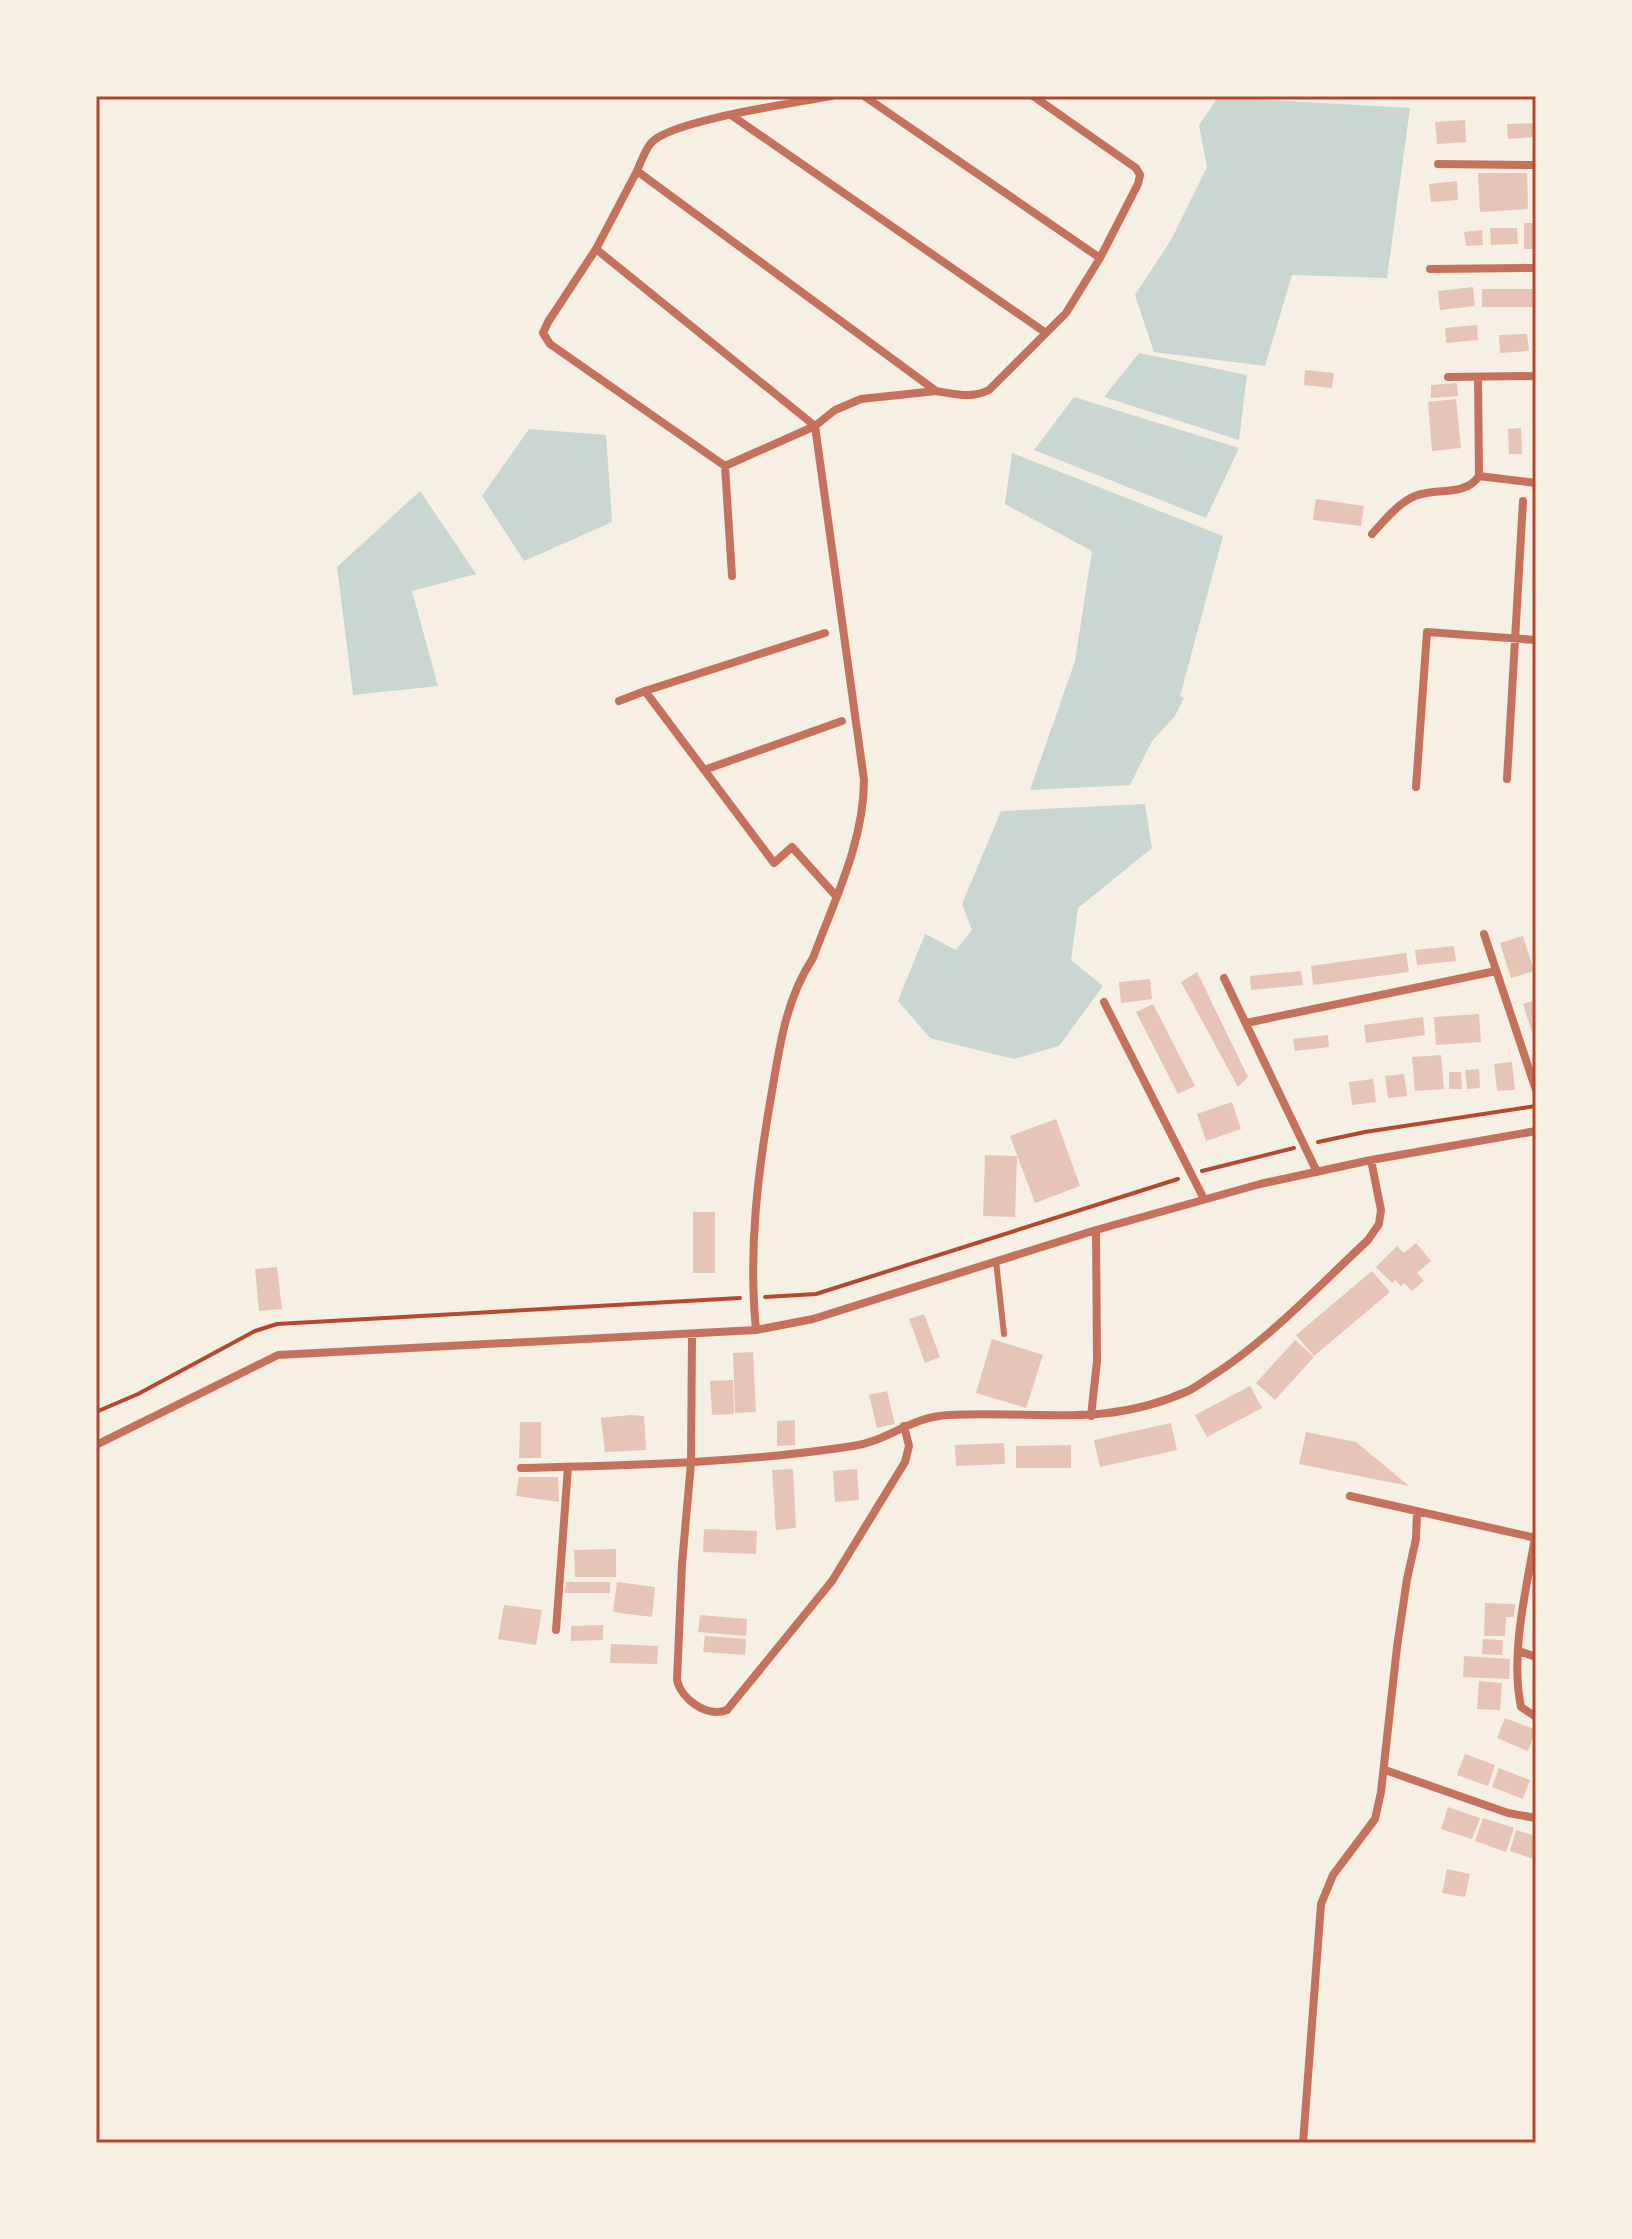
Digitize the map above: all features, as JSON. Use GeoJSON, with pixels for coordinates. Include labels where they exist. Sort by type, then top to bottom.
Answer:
{"type":"FeatureCollection","features":[{"type":"Feature","properties":{"kind":"street"},"geometry":{"type":"LineString","coordinates":[[725,466],[550,344],[543,333],[596,249],[652,142],[672,131],[731,114],[831,96]]}},
{"type":"Feature","properties":{"kind":"street"},"geometry":{"type":"LineString","coordinates":[[864,96],[1100,258]]}},
{"type":"Feature","properties":{"kind":"street"},"geometry":{"type":"LineString","coordinates":[[725,466],[815,426],[835,410],[861,399],[936,391],[978,395],[989,390],[1066,313],[1100,258],[1140,175],[1136,168],[1033,96]]}},
{"type":"Feature","properties":{"kind":"street"},"geometry":{"type":"LineString","coordinates":[[731,114],[1046,333]]}},
{"type":"Feature","properties":{"kind":"street"},"geometry":{"type":"LineString","coordinates":[[1438,164],[1536,165]]}},
{"type":"Feature","properties":{"kind":"street"},"geometry":{"type":"LineString","coordinates":[[637,171],[936,391]]}},
{"type":"Feature","properties":{"kind":"street"},"geometry":{"type":"LineString","coordinates":[[596,249],[815,426],[864,780],[862,819],[813,958],[803,974],[784,1022],[757,1174],[753,1298],[756,1330]]}},
{"type":"Feature","properties":{"kind":"street"},"geometry":{"type":"LineString","coordinates":[[1430,269],[1536,268]]}},
{"type":"Feature","properties":{"kind":"street"},"geometry":{"type":"LineString","coordinates":[[1448,377],[1536,376]]}},
{"type":"Feature","properties":{"kind":"street"},"geometry":{"type":"LineString","coordinates":[[1372,534],[1396,509],[1413,497],[1436,490],[1473,486],[1479,476],[1478,377]]}},
{"type":"Feature","properties":{"kind":"street"},"geometry":{"type":"LineString","coordinates":[[725,466],[732,576]]}},
{"type":"Feature","properties":{"kind":"street"},"geometry":{"type":"LineString","coordinates":[[1479,476],[1536,483]]}},
{"type":"Feature","properties":{"kind":"street"},"geometry":{"type":"LineString","coordinates":[[1507,779],[1523,501]]}},
{"type":"Feature","properties":{"kind":"street"},"geometry":{"type":"LineString","coordinates":[[1416,787],[1427,632],[1536,640]]}},
{"type":"Feature","properties":{"kind":"street"},"geometry":{"type":"LineString","coordinates":[[619,701],[825,633]]}},
{"type":"Feature","properties":{"kind":"street"},"geometry":{"type":"LineString","coordinates":[[645,691],[774,863],[792,847],[836,896]]}},
{"type":"Feature","properties":{"kind":"street"},"geometry":{"type":"LineString","coordinates":[[704,770],[842,721]]}},
{"type":"Feature","properties":{"kind":"street"},"geometry":{"type":"LineString","coordinates":[[1484,934],[1536,1090]]}},
{"type":"Feature","properties":{"kind":"street"},"geometry":{"type":"LineString","coordinates":[[1246,1023],[1496,971]]}},
{"type":"Feature","properties":{"kind":"street"},"geometry":{"type":"LineString","coordinates":[[1224,978],[1317,1172]]}},
{"type":"Feature","properties":{"kind":"street"},"geometry":{"type":"LineString","coordinates":[[1104,1002],[1204,1199]]}},
{"type":"Feature","properties":{"kind":"street"},"geometry":{"type":"LineString","coordinates":[[96,1445],[278,1355],[756,1330],[813,1319],[1204,1199],[1371,1160],[1536,1131]]}},
{"type":"Feature","properties":{"kind":"street"},"geometry":{"type":"LineString","coordinates":[[521,1468],[691,1463],[857,1446],[882,1438],[920,1418],[949,1415],[1091,1416],[1144,1408],[1190,1390],[1256,1343],[1368,1240],[1379,1224],[1381,1210],[1371,1160]]}},
{"type":"Feature","properties":{"kind":"street"},"geometry":{"type":"LineString","coordinates":[[1091,1416],[1097,1361],[1096,1230]]}},
{"type":"Feature","properties":{"kind":"street"},"geometry":{"type":"LineString","coordinates":[[692,1335],[691,1463],[682,1564],[677,1680],[679,1691],[684,1696],[710,1712],[727,1710],[832,1581],[905,1462],[909,1446],[904,1426]]}},
{"type":"Feature","properties":{"kind":"street"},"geometry":{"type":"LineString","coordinates":[[556,1630],[568,1467]]}},
{"type":"Feature","properties":{"kind":"street"},"geometry":{"type":"LineString","coordinates":[[1350,1496],[1535,1538],[1517,1687],[1521,1707],[1536,1717]]}},
{"type":"Feature","properties":{"kind":"street"},"geometry":{"type":"LineString","coordinates":[[1303,2143],[1321,1904],[1333,1875],[1375,1819],[1385,1770],[1397,1647],[1416,1539],[1417,1513]]}},
{"type":"Feature","properties":{"kind":"street"},"geometry":{"type":"LineString","coordinates":[[1519,1651],[1536,1657]]}},
{"type":"Feature","properties":{"kind":"street"},"geometry":{"type":"LineString","coordinates":[[1385,1770],[1508,1813],[1536,1818]]}},
{"type":"Feature","properties":{"kind":"lane"},"geometry":{"type":"LineString","coordinates":[[996,1261],[1004,1334]]}},
{"type":"Feature","properties":{"kind":"path"},"geometry":{"type":"LineString","coordinates":[[96,1412],[138,1394],[255,1331],[277,1324],[816,1294],[1193,1174],[1365,1132],[1536,1106]]}},
{"type":"Feature","properties":{"kind":"shaded area"},"geometry":{"type":"Polygon","coordinates":[[[1218,97],[1410,108],[1387,278],[1292,275],[1265,366],[1154,352],[1135,295],[1171,240],[1207,167],[1199,125],[1218,97]]]}},
{"type":"Feature","properties":{"kind":"shaded area"},"geometry":{"type":"Polygon","coordinates":[[[1139,353],[1247,375],[1239,440],[1104,397],[1139,353]]]}},
{"type":"Feature","properties":{"kind":"shaded area"},"geometry":{"type":"Polygon","coordinates":[[[1074,397],[1239,448],[1206,518],[1034,450],[1074,397]]]}},
{"type":"Feature","properties":{"kind":"shaded area"},"geometry":{"type":"Polygon","coordinates":[[[529,429],[606,435],[612,522],[524,561],[482,496],[529,429]]]}},
{"type":"Feature","properties":{"kind":"shaded area"},"geometry":{"type":"Polygon","coordinates":[[[1012,453],[1223,536],[1180,696],[1184,698],[1175,716],[1152,741],[1130,785],[1030,790],[1075,661],[1092,551],[1005,504],[1012,453]]]}},
{"type":"Feature","properties":{"kind":"shaded area"},"geometry":{"type":"Polygon","coordinates":[[[420,491],[476,574],[412,591],[438,686],[353,695],[337,567],[420,491]]]}},
{"type":"Feature","properties":{"kind":"shaded area"},"geometry":{"type":"Polygon","coordinates":[[[1145,804],[1152,848],[1078,908],[1071,960],[1103,986],[1059,1046],[1014,1059],[930,1038],[898,1001],[925,934],[956,950],[972,930],[962,904],[1001,811],[1145,804]]]}},
{"type":"Feature","properties":{"kind":"building"},"geometry":{"type":"Polygon","coordinates":[[[1465,120],[1466,142],[1437,144],[1435,122],[1465,120]]]}},
{"type":"Feature","properties":{"kind":"building"},"geometry":{"type":"Polygon","coordinates":[[[1536,123],[1536,137],[1508,139],[1507,124],[1536,123]]]}},
{"type":"Feature","properties":{"kind":"building"},"geometry":{"type":"Polygon","coordinates":[[[1478,173],[1527,173],[1528,209],[1480,212],[1478,173]]]}},
{"type":"Feature","properties":{"kind":"building"},"geometry":{"type":"Polygon","coordinates":[[[1457,181],[1458,200],[1431,202],[1429,184],[1457,181]]]}},
{"type":"Feature","properties":{"kind":"building"},"geometry":{"type":"Polygon","coordinates":[[[1524,223],[1536,223],[1536,249],[1524,249],[1524,223]]]}},
{"type":"Feature","properties":{"kind":"building"},"geometry":{"type":"Polygon","coordinates":[[[1490,228],[1517,228],[1518,244],[1491,245],[1490,228]]]}},
{"type":"Feature","properties":{"kind":"building"},"geometry":{"type":"Polygon","coordinates":[[[1482,230],[1483,245],[1466,246],[1464,232],[1482,230]]]}},
{"type":"Feature","properties":{"kind":"building"},"geometry":{"type":"Polygon","coordinates":[[[1473,287],[1475,306],[1440,310],[1438,291],[1473,287]]]}},
{"type":"Feature","properties":{"kind":"building"},"geometry":{"type":"Polygon","coordinates":[[[1482,289],[1536,289],[1536,307],[1482,307],[1482,289]]]}},
{"type":"Feature","properties":{"kind":"building"},"geometry":{"type":"Polygon","coordinates":[[[1477,325],[1478,340],[1446,343],[1445,328],[1477,325]]]}},
{"type":"Feature","properties":{"kind":"building"},"geometry":{"type":"Polygon","coordinates":[[[1527,334],[1529,351],[1500,353],[1499,335],[1527,334]]]}},
{"type":"Feature","properties":{"kind":"building"},"geometry":{"type":"Polygon","coordinates":[[[1305,370],[1334,373],[1332,388],[1304,385],[1305,370]]]}},
{"type":"Feature","properties":{"kind":"building"},"geometry":{"type":"Polygon","coordinates":[[[1457,383],[1458,396],[1431,398],[1431,385],[1457,383]]]}},
{"type":"Feature","properties":{"kind":"building"},"geometry":{"type":"Polygon","coordinates":[[[1456,399],[1461,448],[1432,451],[1428,402],[1456,399]]]}},
{"type":"Feature","properties":{"kind":"building"},"geometry":{"type":"Polygon","coordinates":[[[1521,428],[1522,454],[1509,454],[1508,429],[1521,428]]]}},
{"type":"Feature","properties":{"kind":"building"},"geometry":{"type":"Polygon","coordinates":[[[1316,499],[1364,506],[1361,526],[1313,520],[1316,499]]]}},
{"type":"Feature","properties":{"kind":"building"},"geometry":{"type":"Polygon","coordinates":[[[1523,936],[1534,971],[1511,978],[1500,943],[1523,936]]]}},
{"type":"Feature","properties":{"kind":"building"},"geometry":{"type":"Polygon","coordinates":[[[1454,946],[1456,961],[1417,965],[1415,950],[1454,946]]]}},
{"type":"Feature","properties":{"kind":"building"},"geometry":{"type":"Polygon","coordinates":[[[1406,953],[1409,972],[1313,985],[1311,966],[1406,953]]]}},
{"type":"Feature","properties":{"kind":"building"},"geometry":{"type":"Polygon","coordinates":[[[1301,971],[1303,985],[1251,990],[1250,976],[1301,971]]]}},
{"type":"Feature","properties":{"kind":"building"},"geometry":{"type":"Polygon","coordinates":[[[1197,972],[1248,1077],[1238,1087],[1181,982],[1197,972]]]}},
{"type":"Feature","properties":{"kind":"building"},"geometry":{"type":"Polygon","coordinates":[[[1150,979],[1152,999],[1121,1003],[1119,982],[1150,979]]]}},
{"type":"Feature","properties":{"kind":"building"},"geometry":{"type":"Polygon","coordinates":[[[1536,1000],[1536,1031],[1532,1032],[1523,1004],[1536,1000]]]}},
{"type":"Feature","properties":{"kind":"building"},"geometry":{"type":"Polygon","coordinates":[[[1153,1004],[1195,1086],[1178,1094],[1136,1012],[1153,1004]]]}},
{"type":"Feature","properties":{"kind":"building"},"geometry":{"type":"Polygon","coordinates":[[[1479,1014],[1481,1042],[1436,1045],[1434,1017],[1479,1014]]]}},
{"type":"Feature","properties":{"kind":"building"},"geometry":{"type":"Polygon","coordinates":[[[1423,1017],[1425,1035],[1366,1043],[1364,1025],[1423,1017]]]}},
{"type":"Feature","properties":{"kind":"building"},"geometry":{"type":"Polygon","coordinates":[[[1328,1035],[1329,1047],[1295,1051],[1293,1039],[1328,1035]]]}},
{"type":"Feature","properties":{"kind":"building"},"geometry":{"type":"Polygon","coordinates":[[[1441,1055],[1444,1089],[1415,1091],[1412,1057],[1441,1055]]]}},
{"type":"Feature","properties":{"kind":"building"},"geometry":{"type":"Polygon","coordinates":[[[1512,1062],[1515,1090],[1497,1091],[1494,1064],[1512,1062]]]}},
{"type":"Feature","properties":{"kind":"building"},"geometry":{"type":"Polygon","coordinates":[[[1479,1069],[1480,1088],[1467,1089],[1465,1070],[1479,1069]]]}},
{"type":"Feature","properties":{"kind":"building"},"geometry":{"type":"Polygon","coordinates":[[[1449,1072],[1461,1072],[1462,1089],[1449,1089],[1449,1072]]]}},
{"type":"Feature","properties":{"kind":"building"},"geometry":{"type":"Polygon","coordinates":[[[1404,1074],[1407,1096],[1388,1098],[1385,1076],[1404,1074]]]}},
{"type":"Feature","properties":{"kind":"building"},"geometry":{"type":"Polygon","coordinates":[[[1373,1079],[1376,1102],[1352,1105],[1349,1082],[1373,1079]]]}},
{"type":"Feature","properties":{"kind":"building"},"geometry":{"type":"Polygon","coordinates":[[[1232,1102],[1241,1129],[1206,1141],[1197,1114],[1232,1102]]]}},
{"type":"Feature","properties":{"kind":"building"},"geometry":{"type":"Polygon","coordinates":[[[1056,1119],[1080,1186],[1035,1203],[1010,1136],[1056,1119]]]}},
{"type":"Feature","properties":{"kind":"building"},"geometry":{"type":"Polygon","coordinates":[[[985,1155],[1017,1156],[1015,1217],[983,1216],[985,1155]]]}},
{"type":"Feature","properties":{"kind":"building"},"geometry":{"type":"Polygon","coordinates":[[[693,1212],[715,1212],[715,1273],[693,1273],[693,1212]]]}},
{"type":"Feature","properties":{"kind":"building"},"geometry":{"type":"Polygon","coordinates":[[[1416,1243],[1431,1261],[1417,1273],[1424,1281],[1412,1291],[1404,1283],[1401,1286],[1395,1280],[1392,1283],[1376,1267],[1397,1246],[1404,1253],[1416,1243]]]}},
{"type":"Feature","properties":{"kind":"building"},"geometry":{"type":"Polygon","coordinates":[[[277,1267],[282,1309],[259,1311],[255,1269],[277,1267]]]}},
{"type":"Feature","properties":{"kind":"building"},"geometry":{"type":"Polygon","coordinates":[[[1372,1271],[1390,1292],[1314,1356],[1296,1335],[1372,1271]]]}},
{"type":"Feature","properties":{"kind":"building"},"geometry":{"type":"Polygon","coordinates":[[[924,1314],[940,1357],[925,1363],[909,1319],[924,1314]]]}},
{"type":"Feature","properties":{"kind":"building"},"geometry":{"type":"Polygon","coordinates":[[[992,1339],[1043,1355],[1026,1408],[976,1393],[992,1339]]]}},
{"type":"Feature","properties":{"kind":"building"},"geometry":{"type":"Polygon","coordinates":[[[1295,1340],[1314,1357],[1275,1400],[1256,1383],[1295,1340]]]}},
{"type":"Feature","properties":{"kind":"building"},"geometry":{"type":"Polygon","coordinates":[[[753,1352],[756,1412],[735,1413],[733,1353],[753,1352]]]}},
{"type":"Feature","properties":{"kind":"building"},"geometry":{"type":"Polygon","coordinates":[[[733,1380],[734,1414],[712,1415],[710,1381],[733,1380]]]}},
{"type":"Feature","properties":{"kind":"building"},"geometry":{"type":"Polygon","coordinates":[[[1250,1386],[1262,1408],[1207,1437],[1195,1415],[1250,1386]]]}},
{"type":"Feature","properties":{"kind":"building"},"geometry":{"type":"Polygon","coordinates":[[[887,1391],[895,1424],[877,1428],[869,1395],[887,1391]]]}},
{"type":"Feature","properties":{"kind":"building"},"geometry":{"type":"Polygon","coordinates":[[[644,1416],[646,1450],[605,1452],[601,1418],[644,1416]]]}},
{"type":"Feature","properties":{"kind":"building"},"geometry":{"type":"Polygon","coordinates":[[[795,1420],[795,1445],[777,1446],[777,1421],[795,1420]]]}},
{"type":"Feature","properties":{"kind":"building"},"geometry":{"type":"Polygon","coordinates":[[[520,1422],[541,1422],[541,1458],[519,1458],[520,1422]]]}},
{"type":"Feature","properties":{"kind":"building"},"geometry":{"type":"Polygon","coordinates":[[[1171,1423],[1177,1450],[1100,1467],[1094,1440],[1171,1423]]]}},
{"type":"Feature","properties":{"kind":"building"},"geometry":{"type":"Polygon","coordinates":[[[1306,1432],[1356,1442],[1409,1486],[1299,1464],[1306,1432]]]}},
{"type":"Feature","properties":{"kind":"building"},"geometry":{"type":"Polygon","coordinates":[[[1004,1443],[1005,1464],[956,1466],[955,1445],[1004,1443]]]}},
{"type":"Feature","properties":{"kind":"building"},"geometry":{"type":"Polygon","coordinates":[[[1071,1445],[1071,1468],[1016,1468],[1016,1446],[1071,1445]]]}},
{"type":"Feature","properties":{"kind":"building"},"geometry":{"type":"Polygon","coordinates":[[[793,1469],[796,1528],[776,1530],[772,1470],[793,1469]]]}},
{"type":"Feature","properties":{"kind":"building"},"geometry":{"type":"Polygon","coordinates":[[[857,1469],[859,1500],[835,1502],[833,1471],[857,1469]]]}},
{"type":"Feature","properties":{"kind":"building"},"geometry":{"type":"Polygon","coordinates":[[[519,1477],[558,1477],[559,1502],[516,1496],[519,1477]]]}},
{"type":"Feature","properties":{"kind":"building"},"geometry":{"type":"Polygon","coordinates":[[[704,1529],[757,1531],[756,1554],[703,1552],[704,1529]]]}},
{"type":"Feature","properties":{"kind":"building"},"geometry":{"type":"Polygon","coordinates":[[[616,1549],[616,1577],[575,1577],[574,1550],[616,1549]]]}},
{"type":"Feature","properties":{"kind":"building"},"geometry":{"type":"Polygon","coordinates":[[[566,1582],[610,1582],[610,1593],[565,1593],[566,1582]]]}},
{"type":"Feature","properties":{"kind":"building"},"geometry":{"type":"Polygon","coordinates":[[[617,1582],[655,1587],[652,1617],[613,1612],[617,1582]]]}},
{"type":"Feature","properties":{"kind":"building"},"geometry":{"type":"Polygon","coordinates":[[[1485,1603],[1515,1604],[1514,1617],[1506,1617],[1505,1636],[1484,1636],[1485,1603]]]}},
{"type":"Feature","properties":{"kind":"building"},"geometry":{"type":"Polygon","coordinates":[[[504,1605],[542,1610],[536,1645],[498,1639],[504,1605]]]}},
{"type":"Feature","properties":{"kind":"building"},"geometry":{"type":"Polygon","coordinates":[[[700,1615],[747,1619],[746,1636],[698,1632],[700,1615]]]}},
{"type":"Feature","properties":{"kind":"building"},"geometry":{"type":"Polygon","coordinates":[[[603,1625],[603,1640],[571,1641],[571,1626],[603,1625]]]}},
{"type":"Feature","properties":{"kind":"building"},"geometry":{"type":"Polygon","coordinates":[[[705,1636],[746,1639],[745,1655],[703,1652],[705,1636]]]}},
{"type":"Feature","properties":{"kind":"building"},"geometry":{"type":"Polygon","coordinates":[[[1483,1639],[1503,1640],[1502,1655],[1482,1654],[1483,1639]]]}},
{"type":"Feature","properties":{"kind":"building"},"geometry":{"type":"Polygon","coordinates":[[[611,1644],[658,1646],[657,1664],[610,1663],[611,1644]]]}},
{"type":"Feature","properties":{"kind":"building"},"geometry":{"type":"Polygon","coordinates":[[[1464,1656],[1510,1659],[1509,1679],[1463,1677],[1464,1656]]]}},
{"type":"Feature","properties":{"kind":"building"},"geometry":{"type":"Polygon","coordinates":[[[1479,1681],[1502,1683],[1500,1710],[1477,1709],[1479,1681]]]}},
{"type":"Feature","properties":{"kind":"building"},"geometry":{"type":"Polygon","coordinates":[[[1505,1718],[1536,1730],[1528,1751],[1497,1738],[1505,1718]]]}},
{"type":"Feature","properties":{"kind":"building"},"geometry":{"type":"Polygon","coordinates":[[[1465,1754],[1495,1765],[1488,1786],[1457,1775],[1465,1754]]]}},
{"type":"Feature","properties":{"kind":"building"},"geometry":{"type":"Polygon","coordinates":[[[1499,1768],[1530,1780],[1523,1799],[1492,1787],[1499,1768]]]}},
{"type":"Feature","properties":{"kind":"building"},"geometry":{"type":"Polygon","coordinates":[[[1448,1807],[1480,1818],[1472,1839],[1441,1829],[1448,1807]]]}},
{"type":"Feature","properties":{"kind":"building"},"geometry":{"type":"Polygon","coordinates":[[[1483,1818],[1514,1828],[1506,1852],[1475,1841],[1483,1818]]]}},
{"type":"Feature","properties":{"kind":"building"},"geometry":{"type":"Polygon","coordinates":[[[1516,1830],[1536,1836],[1536,1860],[1510,1851],[1516,1830]]]}},
{"type":"Feature","properties":{"kind":"building"},"geometry":{"type":"Polygon","coordinates":[[[1447,1869],[1470,1874],[1465,1897],[1442,1893],[1447,1869]]]}}]}
